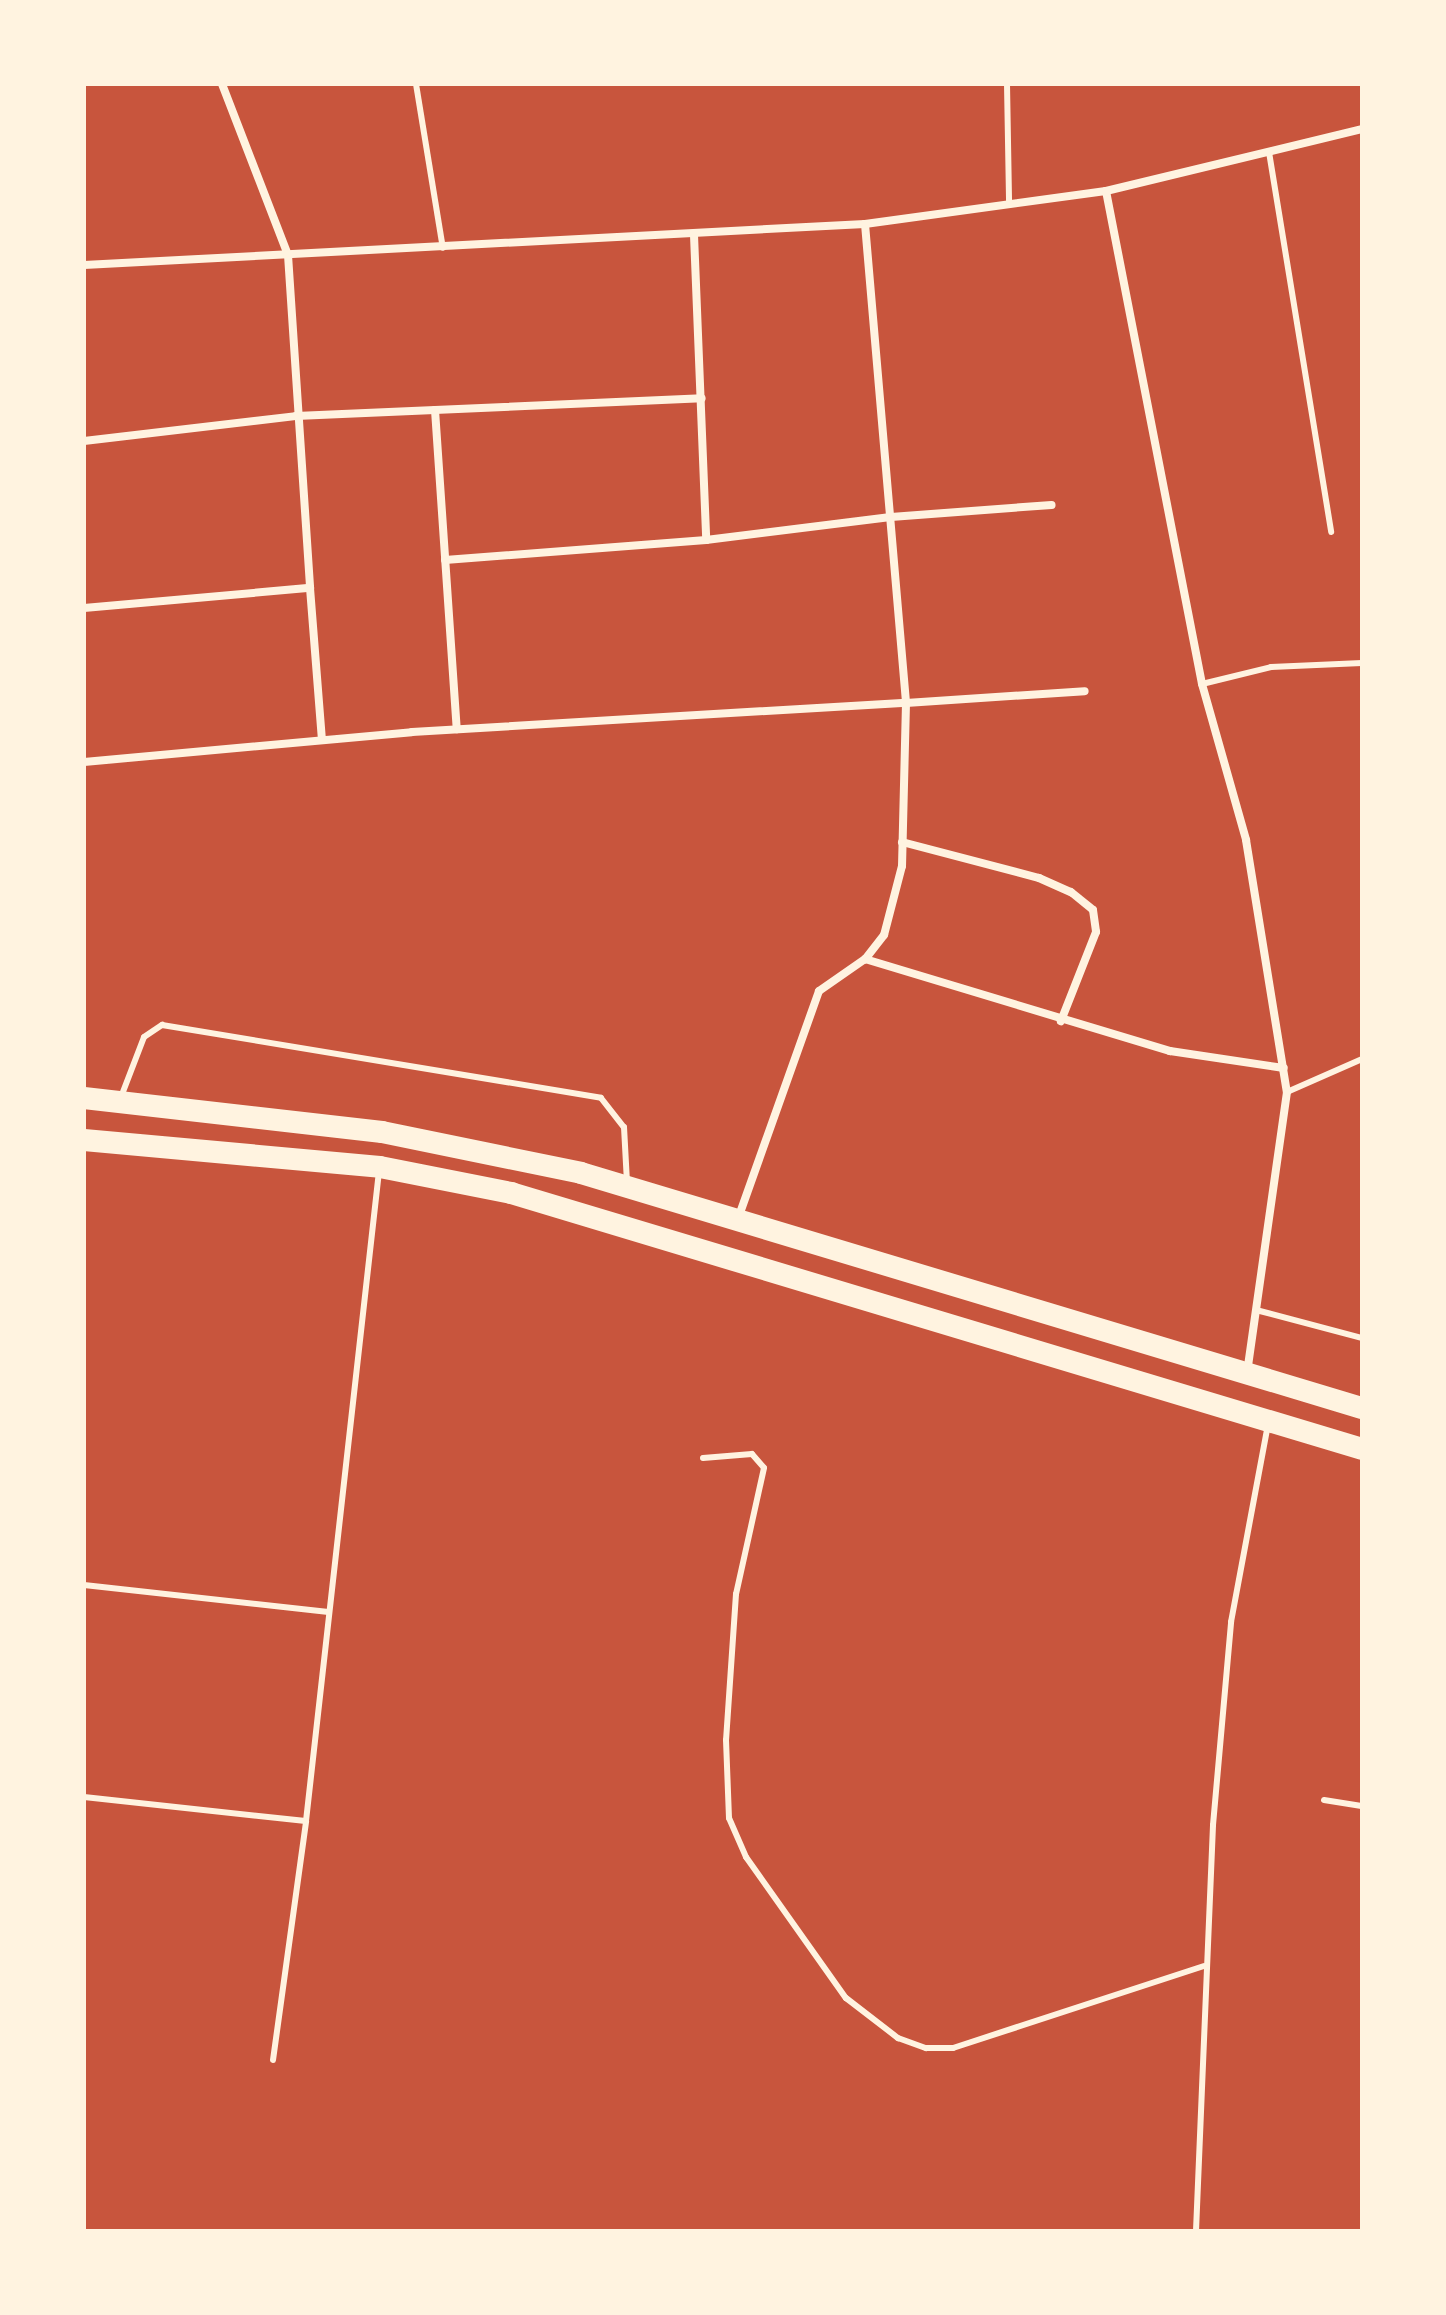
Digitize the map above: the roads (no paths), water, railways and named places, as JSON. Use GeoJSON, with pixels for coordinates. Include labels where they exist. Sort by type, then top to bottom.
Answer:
{"type":"FeatureCollection","features":[{"type":"Feature","properties":{"kind":"highway"},"geometry":{"type":"LineString","coordinates":[[84,1098],[382,1132],[515,1157],[628,1186],[1362,1408]]}},
{"type":"Feature","properties":{"kind":"highway"},"geometry":{"type":"LineString","coordinates":[[84,1140],[380,1167],[588,1212],[1362,1449]]}},
{"type":"Feature","properties":{"kind":"street"},"geometry":{"type":"LineString","coordinates":[[222,84],[288,255],[296,416],[322,740]]}},
{"type":"Feature","properties":{"kind":"street"},"geometry":{"type":"LineString","coordinates":[[84,265],[865,224],[1106,191],[1362,129]]}},
{"type":"Feature","properties":{"kind":"street"},"geometry":{"type":"LineString","coordinates":[[1106,191],[1202,684],[1246,840],[1287,1092],[1247,1374]]}},
{"type":"Feature","properties":{"kind":"street"},"geometry":{"type":"LineString","coordinates":[[738,1219],[819,991],[865,959],[884,935],[902,866],[906,703],[865,224]]}},
{"type":"Feature","properties":{"kind":"street"},"geometry":{"type":"LineString","coordinates":[[694,235],[706,540]]}},
{"type":"Feature","properties":{"kind":"street"},"geometry":{"type":"LineString","coordinates":[[84,441],[296,416],[702,398]]}},
{"type":"Feature","properties":{"kind":"street"},"geometry":{"type":"LineString","coordinates":[[435,410],[457,729]]}},
{"type":"Feature","properties":{"kind":"street"},"geometry":{"type":"LineString","coordinates":[[445,560],[706,540],[891,517],[1052,505]]}},
{"type":"Feature","properties":{"kind":"street"},"geometry":{"type":"LineString","coordinates":[[84,608],[310,588]]}},
{"type":"Feature","properties":{"kind":"street"},"geometry":{"type":"LineString","coordinates":[[84,762],[457,729],[1085,691]]}},
{"type":"Feature","properties":{"kind":"street"},"geometry":{"type":"LineString","coordinates":[[902,842],[1039,878],[1071,892],[1093,910],[1096,932],[1061,1021]]}},
{"type":"Feature","properties":{"kind":"street"},"geometry":{"type":"LineString","coordinates":[[865,959],[1061,1021],[1170,1051],[1284,1068]]}},
{"type":"Feature","properties":{"kind":"lane"},"geometry":{"type":"LineString","coordinates":[[416,84],[443,248]]}},
{"type":"Feature","properties":{"kind":"lane"},"geometry":{"type":"LineString","coordinates":[[1007,84],[1009,204]]}},
{"type":"Feature","properties":{"kind":"lane"},"geometry":{"type":"LineString","coordinates":[[1269,152],[1331,532]]}},
{"type":"Feature","properties":{"kind":"lane"},"geometry":{"type":"LineString","coordinates":[[1202,684],[1271,667],[1362,663]]}},
{"type":"Feature","properties":{"kind":"lane"},"geometry":{"type":"LineString","coordinates":[[120,1101],[144,1037],[162,1025],[601,1098],[624,1127],[628,1186]]}},
{"type":"Feature","properties":{"kind":"lane"},"geometry":{"type":"LineString","coordinates":[[1287,1092],[1362,1059]]}},
{"type":"Feature","properties":{"kind":"lane"},"geometry":{"type":"LineString","coordinates":[[273,2060],[306,1821],[380,1167]]}},
{"type":"Feature","properties":{"kind":"lane"},"geometry":{"type":"LineString","coordinates":[[1256,1310],[1362,1338]]}},
{"type":"Feature","properties":{"kind":"lane"},"geometry":{"type":"LineString","coordinates":[[1196,2231],[1204,1966],[1231,1622],[1269,1421]]}},
{"type":"Feature","properties":{"kind":"lane"},"geometry":{"type":"LineString","coordinates":[[703,1458],[752,1454],[764,1468],[736,1594],[726,1740],[729,1818],[746,1857],[846,1998],[898,2038],[926,2048],[953,2048],[1204,1966]]}},
{"type":"Feature","properties":{"kind":"lane"},"geometry":{"type":"LineString","coordinates":[[84,1585],[329,1612]]}},
{"type":"Feature","properties":{"kind":"lane"},"geometry":{"type":"LineString","coordinates":[[84,1797],[306,1821]]}},
{"type":"Feature","properties":{"kind":"lane"},"geometry":{"type":"LineString","coordinates":[[1324,1800],[1362,1806]]}}]}
